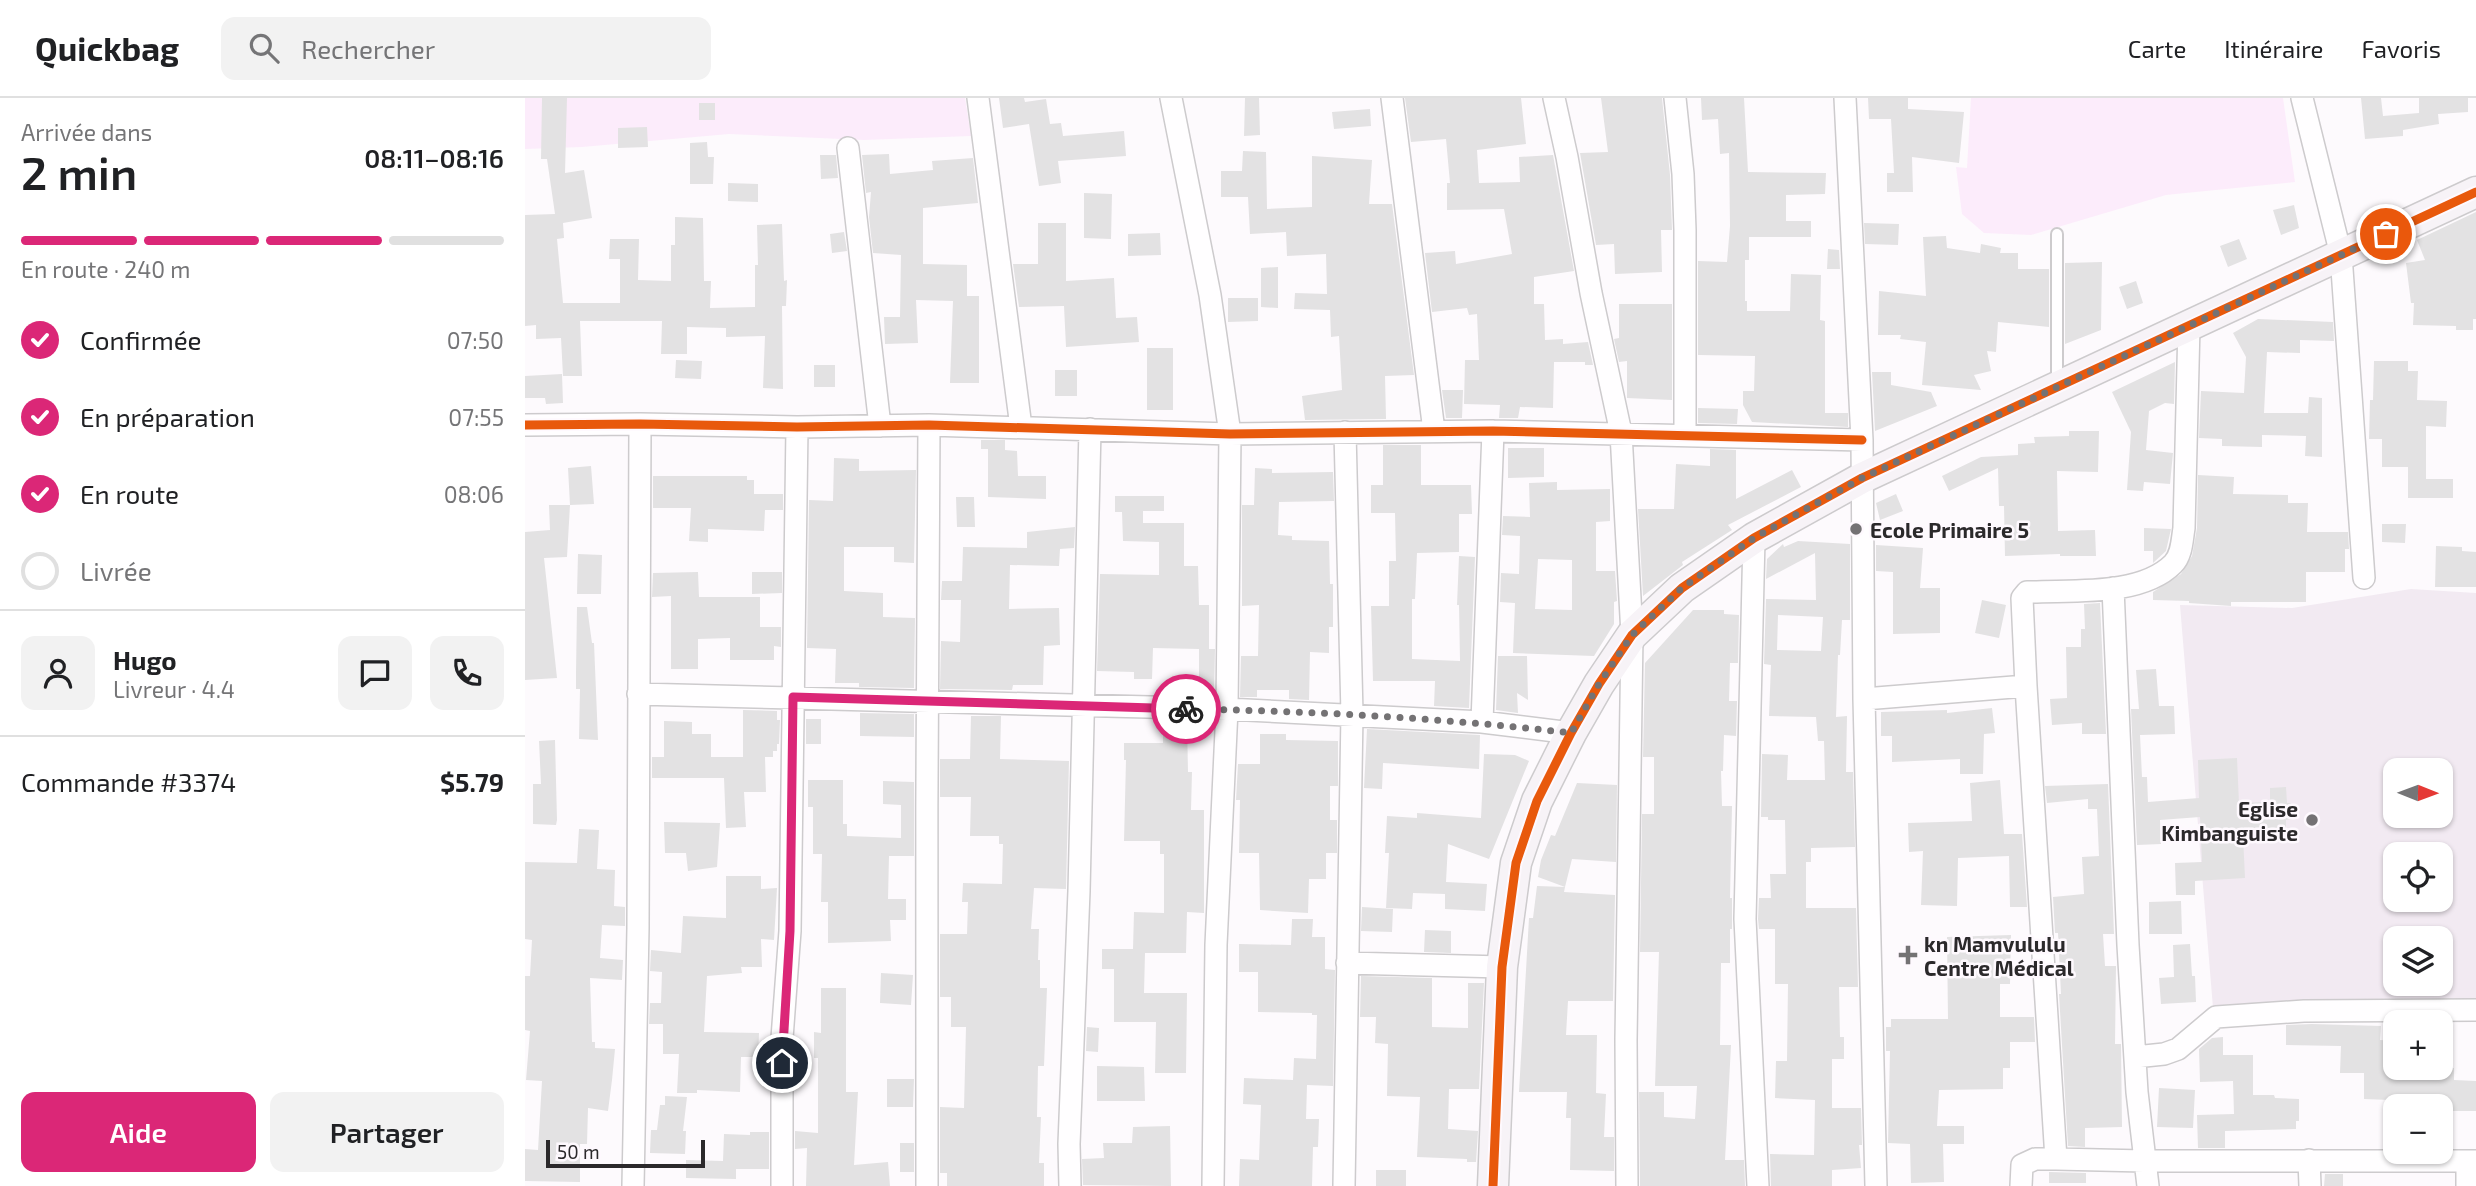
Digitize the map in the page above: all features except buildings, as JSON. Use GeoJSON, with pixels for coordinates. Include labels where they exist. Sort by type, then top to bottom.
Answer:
{"type":"FeatureCollection","features":[{"type":"Feature","properties":{"kind":"street"},"geometry":{"type":"LineString","coordinates":[[978,98],[1021,427]]}},
{"type":"Feature","properties":{"kind":"street"},"geometry":{"type":"LineString","coordinates":[[1171,98],[1210,295],[1230,434],[1227,709],[1216,945],[1213,1186]]}},
{"type":"Feature","properties":{"kind":"street"},"geometry":{"type":"LineString","coordinates":[[1392,98],[1434,431]]}},
{"type":"Feature","properties":{"kind":"street"},"geometry":{"type":"LineString","coordinates":[[1554,98],[1621,433],[1632,635],[1626,1040],[1627,1186]]}},
{"type":"Feature","properties":{"kind":"street"},"geometry":{"type":"LineString","coordinates":[[1675,98],[1683,174],[1685,230],[1685,435]]}},
{"type":"Feature","properties":{"kind":"street"},"geometry":{"type":"LineString","coordinates":[[1845,98],[1862,440],[1864,699],[1876,1186]]}},
{"type":"Feature","properties":{"kind":"street"},"geometry":{"type":"LineString","coordinates":[[2302,98],[2341,256],[2364,578]]}},
{"type":"Feature","properties":{"kind":"street"},"geometry":{"type":"LineString","coordinates":[[848,148],[880,426]]}},
{"type":"Feature","properties":{"kind":"street"},"geometry":{"type":"LineString","coordinates":[[1493,1186],[1502,967],[1516,863],[1537,802],[1571,733],[1599,684],[1632,635],[1682,588],[1754,538],[1862,478],[2476,192]]}},
{"type":"Feature","properties":{"kind":"street"},"geometry":{"type":"LineString","coordinates":[[2056,1159],[2022,598],[2027,593],[2113,588],[2134,584],[2158,574],[2174,563],[2181,549],[2185,502],[2189,325]]}},
{"type":"Feature","properties":{"kind":"street"},"geometry":{"type":"LineString","coordinates":[[633,1186],[638,928],[640,424]]}},
{"type":"Feature","properties":{"kind":"street"},"geometry":{"type":"LineString","coordinates":[[525,425],[929,425],[1230,434],[1493,431],[1862,440]]}},
{"type":"Feature","properties":{"kind":"street"},"geometry":{"type":"LineString","coordinates":[[927,1186],[925,970],[929,833],[929,425]]}},
{"type":"Feature","properties":{"kind":"street"},"geometry":{"type":"LineString","coordinates":[[782,1186],[782,1038],[790,931],[797,427]]}},
{"type":"Feature","properties":{"kind":"street"},"geometry":{"type":"LineString","coordinates":[[1070,1186],[1069,1144],[1084,706],[1090,429]]}},
{"type":"Feature","properties":{"kind":"street"},"geometry":{"type":"LineString","coordinates":[[1482,722],[1493,431]]}},
{"type":"Feature","properties":{"kind":"street"},"geometry":{"type":"LineString","coordinates":[[1344,1186],[1352,715],[1345,432]]}},
{"type":"Feature","properties":{"kind":"street"},"geometry":{"type":"LineString","coordinates":[[1754,538],[1745,919],[1758,1186]]}},
{"type":"Feature","properties":{"kind":"street"},"geometry":{"type":"LineString","coordinates":[[2113,588],[2128,945],[2135,1057],[2148,1186]]}},
{"type":"Feature","properties":{"kind":"street"},"geometry":{"type":"LineString","coordinates":[[1864,699],[2026,686]]}},
{"type":"Feature","properties":{"kind":"street"},"geometry":{"type":"LineString","coordinates":[[638,694],[1227,709],[1482,722],[1571,733]]}},
{"type":"Feature","properties":{"kind":"street"},"geometry":{"type":"LineString","coordinates":[[1347,963],[1502,967]]}},
{"type":"Feature","properties":{"kind":"street"},"geometry":{"type":"LineString","coordinates":[[2135,1057],[2164,1054],[2179,1049],[2215,1017],[2304,1011],[2476,1010]]}},
{"type":"Feature","properties":{"kind":"street"},"geometry":{"type":"LineString","coordinates":[[2021,1186],[2022,1165],[2035,1159],[2472,1161],[2467,1186]]}},
{"type":"Feature","properties":{"kind":"street"},"geometry":{"type":"LineString","coordinates":[[2309,1160],[2310,1186]]}},
{"type":"Feature","properties":{"kind":"lane"},"geometry":{"type":"LineString","coordinates":[[2057,234],[2057,386]]}},
{"type":"Feature","properties":{"kind":"shaded area"},"geometry":{"type":"Polygon","coordinates":[[[525,98],[965,98],[971,136],[864,140],[729,134],[582,147],[525,149],[525,98]]]}},
{"type":"Feature","properties":{"kind":"shaded area"},"geometry":{"type":"Polygon","coordinates":[[[1971,98],[2283,98],[2295,182],[2166,195],[2031,235],[1984,233],[1962,214],[1956,167],[1967,168],[1971,98]]]}},
{"type":"Feature","properties":{"kind":"shaded area"},"geometry":{"type":"Polygon","coordinates":[[[2411,589],[2476,593],[2476,999],[2213,1008],[2180,605],[2292,608],[2411,589]]]}},
{"type":"Feature","properties":{"kind":"cycle path"},"geometry":{"type":"LineString","coordinates":[[1493,1186],[1502,967],[1516,863],[1537,801],[1571,733],[1599,684],[1632,635],[1682,588],[1754,538],[1862,478],[2476,192]]}},
{"type":"Feature","properties":{"kind":"cycle path"},"geometry":{"type":"LineString","coordinates":[[525,425],[929,425],[1230,434],[1493,431],[1862,440]]}},
{"type":"Feature","properties":{"kind":"way so far"},"geometry":{"type":"LineString","coordinates":[[1186,709],[1482,722],[1571,733],[1599,684],[1632,635],[1682,588],[1754,538],[1862,478],[2386,234]]}},
{"type":"Feature","properties":{"kind":"place","name":"Ecole Primaire 5"},"geometry":{"type":"Point","coordinates":[1856,529]}},
{"type":"Feature","properties":{"kind":"place","name":"Eglise Kimbanguiste"},"geometry":{"type":"Point","coordinates":[2312,820]}},
{"type":"Feature","properties":{"kind":"place","name":"kn Mamvululu Centre Médical"},"geometry":{"type":"Point","coordinates":[1908,955]}},
{"type":"Feature","properties":{"kind":"route"},"geometry":{"type":"LineString","coordinates":[[782,1063],[790,931],[793,697],[1186,709]]}}]}
